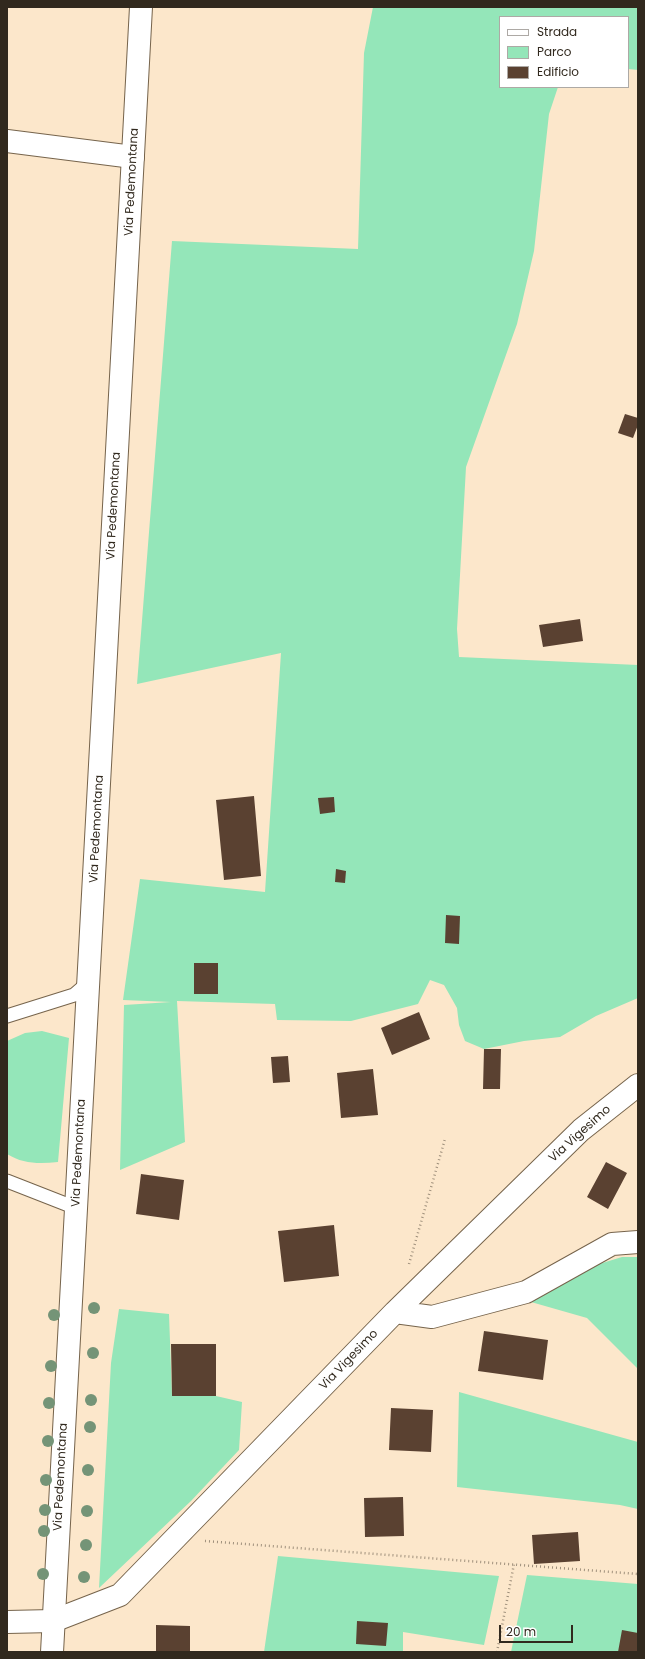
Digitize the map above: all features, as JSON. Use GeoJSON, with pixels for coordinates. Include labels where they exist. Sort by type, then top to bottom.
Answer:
{"type":"FeatureCollection","features":[{"type":"Feature","properties":{"kind":"street","name":"Via Pedemontana"},"geometry":{"type":"LineString","coordinates":[[52,1652],[142,7]]}},
{"type":"Feature","properties":{"kind":"street"},"geometry":{"type":"LineString","coordinates":[[7,141],[133,158]]}},
{"type":"Feature","properties":{"kind":"street","name":"Via Vigesimo"},"geometry":{"type":"LineString","coordinates":[[7,1622],[53,1621],[120,1595],[395,1312],[581,1130],[638,1085]]}},
{"type":"Feature","properties":{"kind":"street"},"geometry":{"type":"LineString","coordinates":[[395,1312],[432,1317],[526,1292],[612,1244],[638,1242]]}},
{"type":"Feature","properties":{"kind":"lane"},"geometry":{"type":"LineString","coordinates":[[7,1016],[74,995],[88,983]]}},
{"type":"Feature","properties":{"kind":"lane"},"geometry":{"type":"LineString","coordinates":[[7,1181],[76,1208]]}},
{"type":"Feature","properties":{"kind":"path"},"geometry":{"type":"LineString","coordinates":[[408,1267],[445,1139]]}},
{"type":"Feature","properties":{"kind":"path"},"geometry":{"type":"LineString","coordinates":[[174,1539],[638,1574]]}},
{"type":"Feature","properties":{"kind":"path"},"geometry":{"type":"LineString","coordinates":[[497,1652],[514,1564]]}},
{"type":"Feature","properties":{"kind":"green space"},"geometry":{"type":"Polygon","coordinates":[[[373,7],[638,7],[638,70],[629,69],[629,16],[499,16],[499,88],[558,88],[549,114],[534,251],[517,324],[466,467],[457,629],[459,657],[638,665],[638,998],[596,1016],[560,1037],[524,1041],[484,1049],[465,1041],[459,1025],[457,1008],[444,985],[430,980],[418,1004],[351,1021],[277,1020],[275,1004],[177,1001],[185,1142],[120,1170],[124,1005],[171,1002],[123,1000],[140,879],[265,892],[281,653],[137,684],[172,241],[358,249],[364,53],[373,7]]]}},
{"type":"Feature","properties":{"kind":"green space"},"geometry":{"type":"Polygon","coordinates":[[[42,1031],[69,1038],[58,1162],[38,1163],[19,1160],[7,1154],[7,1041],[25,1033],[42,1031]]]}},
{"type":"Feature","properties":{"kind":"green space"},"geometry":{"type":"Polygon","coordinates":[[[622,1257],[638,1257],[638,1369],[587,1318],[531,1302],[599,1264],[622,1257]]]}},
{"type":"Feature","properties":{"kind":"green space"},"geometry":{"type":"Polygon","coordinates":[[[119,1309],[169,1314],[172,1396],[216,1396],[242,1402],[239,1450],[191,1501],[99,1588],[111,1363],[119,1309]]]}},
{"type":"Feature","properties":{"kind":"green space"},"geometry":{"type":"Polygon","coordinates":[[[459,1392],[638,1442],[638,1509],[620,1505],[457,1487],[459,1392]]]}},
{"type":"Feature","properties":{"kind":"green space"},"geometry":{"type":"Polygon","coordinates":[[[278,1556],[499,1576],[484,1645],[403,1632],[403,1652],[264,1652],[278,1556]]]}},
{"type":"Feature","properties":{"kind":"green space"},"geometry":{"type":"Polygon","coordinates":[[[527,1575],[638,1584],[638,1652],[511,1652],[527,1575]]]}},
{"type":"Feature","properties":{"kind":"building"},"geometry":{"type":"Polygon","coordinates":[[[625,414],[638,418],[638,425],[633,438],[618,433],[625,414]]]}},
{"type":"Feature","properties":{"kind":"building"},"geometry":{"type":"Polygon","coordinates":[[[580,619],[583,641],[543,647],[539,625],[580,619]]]}},
{"type":"Feature","properties":{"kind":"building"},"geometry":{"type":"Polygon","coordinates":[[[254,796],[261,876],[224,880],[216,800],[254,796]]]}},
{"type":"Feature","properties":{"kind":"building"},"geometry":{"type":"Polygon","coordinates":[[[334,797],[335,812],[320,814],[318,798],[334,797]]]}},
{"type":"Feature","properties":{"kind":"building"},"geometry":{"type":"Polygon","coordinates":[[[336,869],[346,871],[345,883],[335,882],[336,869]]]}},
{"type":"Feature","properties":{"kind":"building"},"geometry":{"type":"Polygon","coordinates":[[[446,915],[460,916],[459,944],[445,943],[446,915]]]}},
{"type":"Feature","properties":{"kind":"building"},"geometry":{"type":"Polygon","coordinates":[[[194,963],[218,963],[218,994],[194,994],[194,963]]]}},
{"type":"Feature","properties":{"kind":"building"},"geometry":{"type":"Polygon","coordinates":[[[419,1012],[430,1039],[392,1055],[381,1028],[419,1012]]]}},
{"type":"Feature","properties":{"kind":"building"},"geometry":{"type":"Polygon","coordinates":[[[484,1049],[501,1049],[500,1089],[483,1089],[484,1049]]]}},
{"type":"Feature","properties":{"kind":"building"},"geometry":{"type":"Polygon","coordinates":[[[288,1056],[290,1082],[273,1083],[271,1057],[288,1056]]]}},
{"type":"Feature","properties":{"kind":"building"},"geometry":{"type":"Polygon","coordinates":[[[373,1069],[378,1115],[341,1118],[337,1073],[373,1069]]]}},
{"type":"Feature","properties":{"kind":"building"},"geometry":{"type":"Polygon","coordinates":[[[606,1162],[627,1173],[608,1209],[587,1197],[606,1162]]]}},
{"type":"Feature","properties":{"kind":"building"},"geometry":{"type":"Polygon","coordinates":[[[141,1174],[184,1180],[179,1220],[136,1214],[141,1174]]]}},
{"type":"Feature","properties":{"kind":"building"},"geometry":{"type":"Polygon","coordinates":[[[334,1225],[339,1276],[284,1282],[278,1231],[334,1225]]]}},
{"type":"Feature","properties":{"kind":"building"},"geometry":{"type":"Polygon","coordinates":[[[484,1331],[548,1340],[543,1380],[478,1371],[484,1331]]]}},
{"type":"Feature","properties":{"kind":"building"},"geometry":{"type":"Polygon","coordinates":[[[171,1344],[216,1344],[216,1396],[172,1396],[171,1344]]]}},
{"type":"Feature","properties":{"kind":"building"},"geometry":{"type":"Polygon","coordinates":[[[391,1408],[433,1410],[431,1452],[389,1450],[391,1408]]]}},
{"type":"Feature","properties":{"kind":"building"},"geometry":{"type":"Polygon","coordinates":[[[403,1497],[404,1536],[365,1537],[364,1498],[403,1497]]]}},
{"type":"Feature","properties":{"kind":"building"},"geometry":{"type":"Polygon","coordinates":[[[578,1532],[580,1561],[534,1564],[532,1535],[578,1532]]]}},
{"type":"Feature","properties":{"kind":"building"},"geometry":{"type":"Polygon","coordinates":[[[357,1621],[388,1623],[386,1646],[356,1644],[357,1621]]]}},
{"type":"Feature","properties":{"kind":"building"},"geometry":{"type":"Polygon","coordinates":[[[156,1625],[190,1626],[190,1652],[156,1652],[156,1625]]]}},
{"type":"Feature","properties":{"kind":"building"},"geometry":{"type":"Polygon","coordinates":[[[622,1630],[638,1633],[638,1652],[618,1652],[622,1630]]]}}]}
